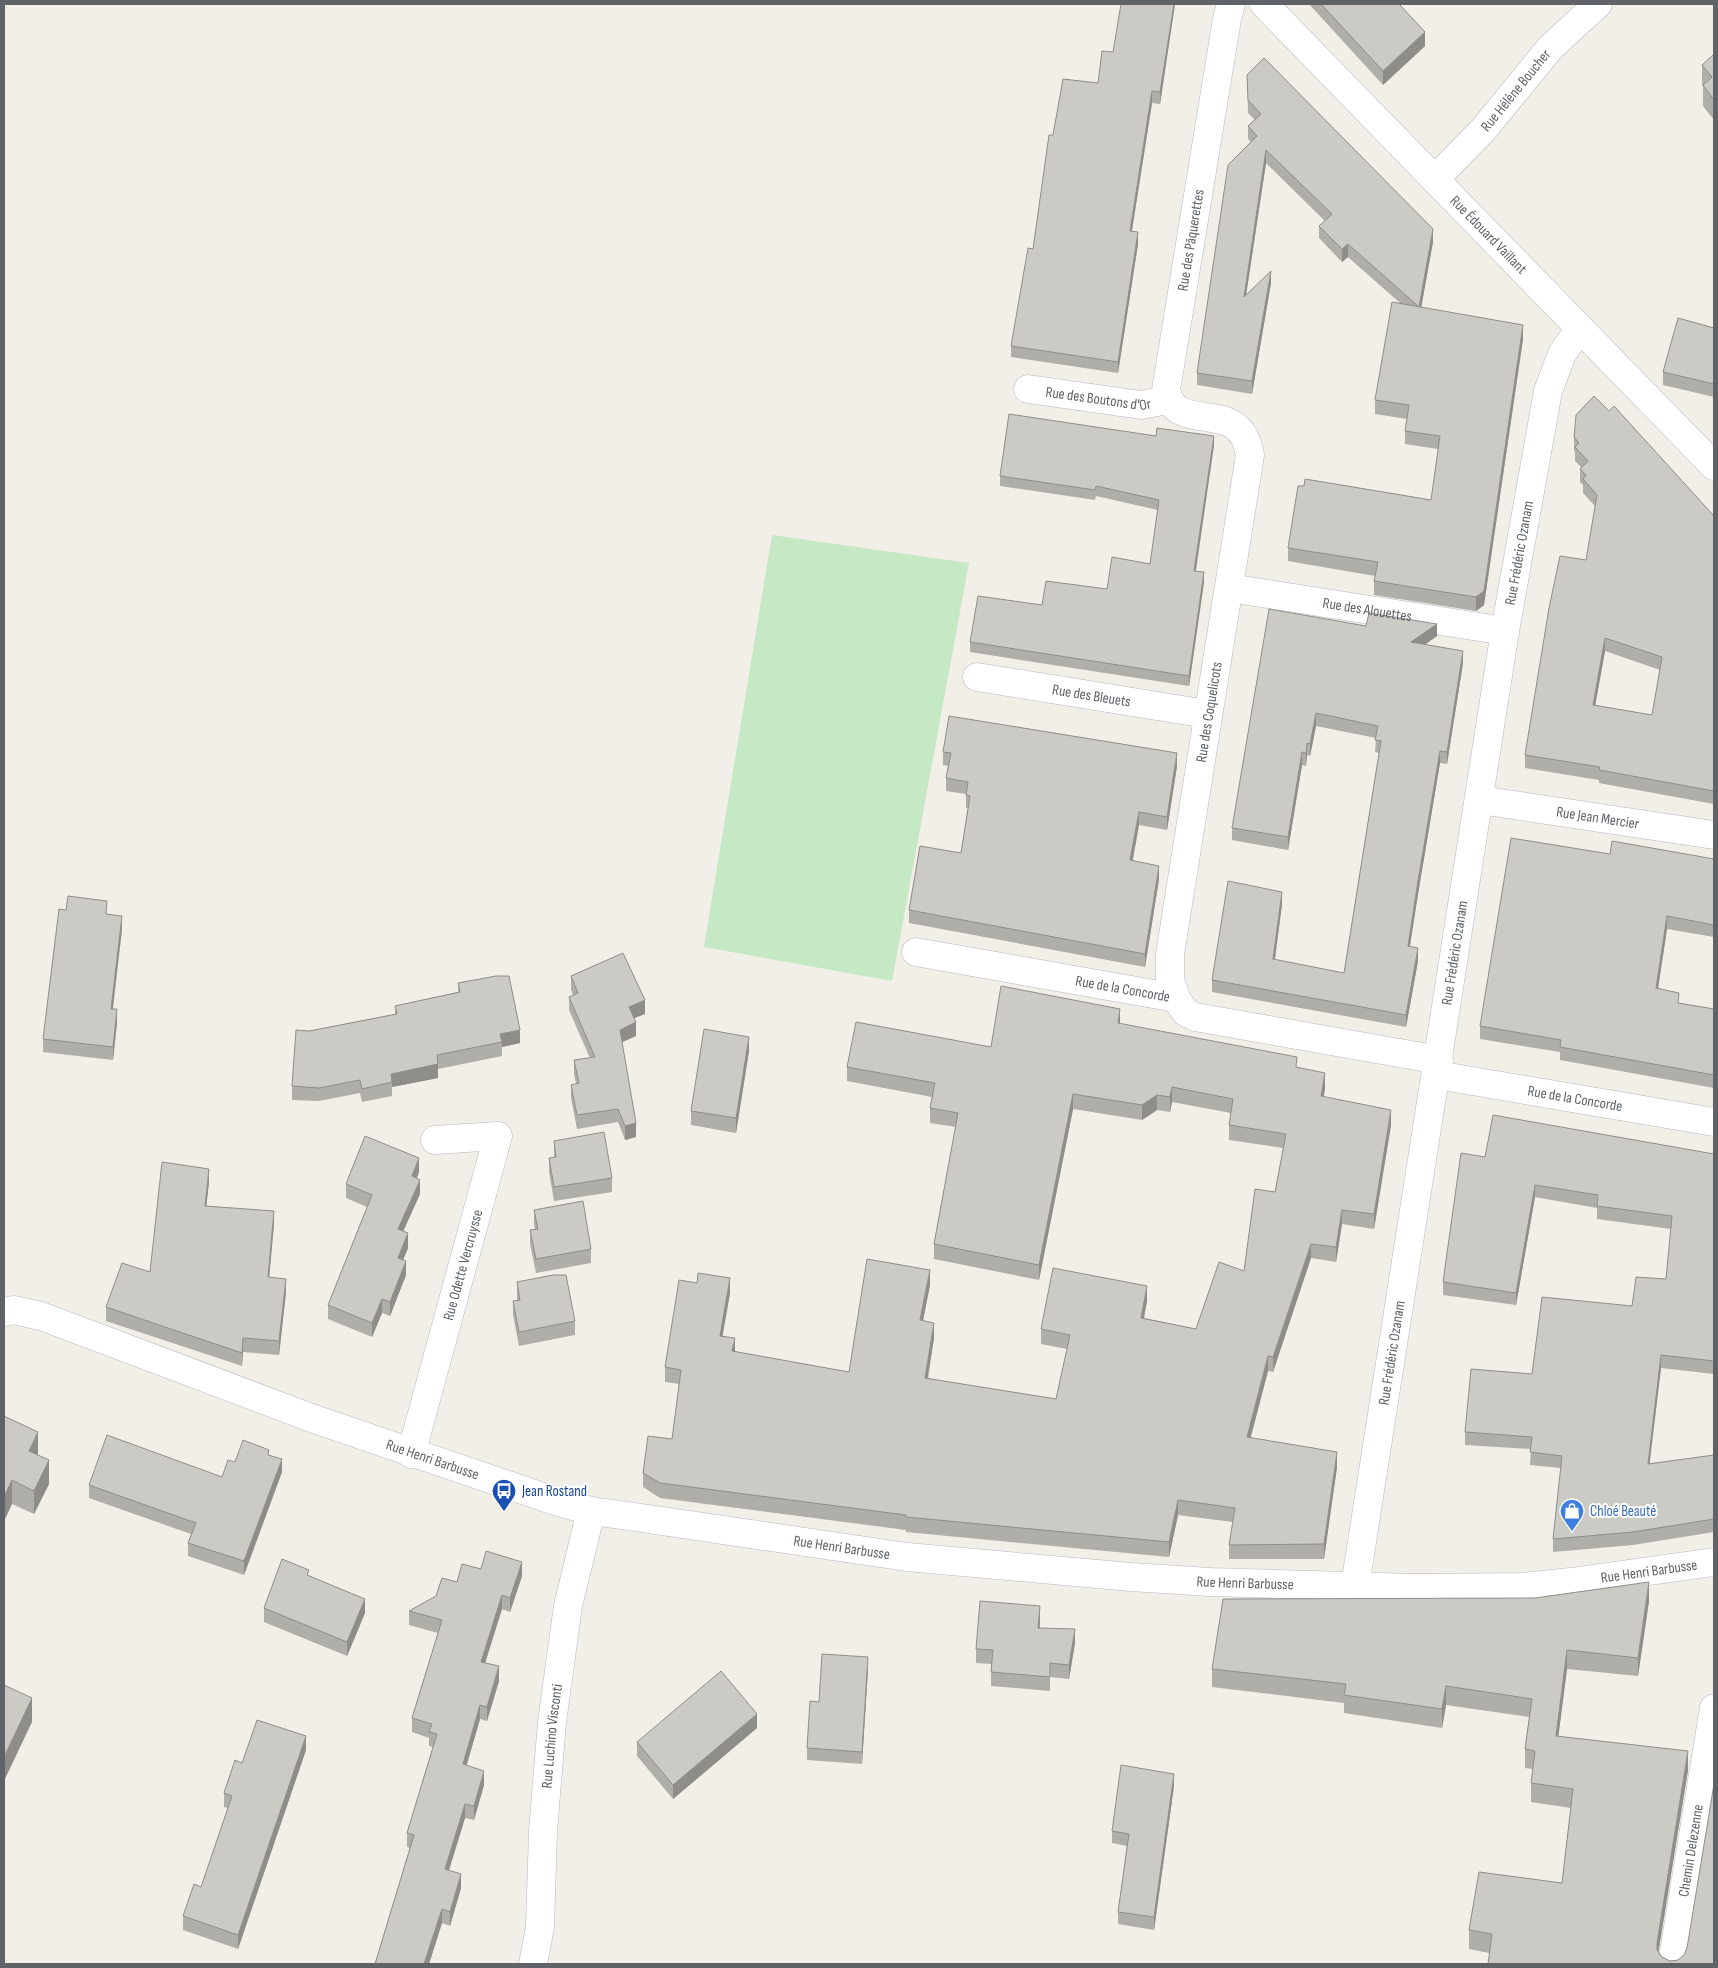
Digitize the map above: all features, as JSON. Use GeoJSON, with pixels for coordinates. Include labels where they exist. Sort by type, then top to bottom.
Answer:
{"type":"FeatureCollection","features":[{"type":"Feature","properties":{"kind":"street","name":"Rue des Pâquerettes"},"geometry":{"type":"LineString","coordinates":[[1168,400],[1166,390],[1226,19],[1231,4]]}},
{"type":"Feature","properties":{"kind":"street","name":"Rue Édouard Vaillant"},"geometry":{"type":"LineString","coordinates":[[1264,4],[1714,466]]}},
{"type":"Feature","properties":{"kind":"street","name":"Rue Hélène Boucher"},"geometry":{"type":"LineString","coordinates":[[1435,179],[1483,130],[1551,47],[1598,4]]}},
{"type":"Feature","properties":{"kind":"street","name":"Rue Frédéric Ozanam"},"geometry":{"type":"LineString","coordinates":[[1355,1586],[1438,1068],[1505,631],[1548,391],[1562,354],[1580,328]]}},
{"type":"Feature","properties":{"kind":"street","name":"Rue des Boutons d'Or"},"geometry":{"type":"LineString","coordinates":[[1028,389],[1141,405],[1168,400]]}},
{"type":"Feature","properties":{"kind":"street","name":"Rue des Coquelicots"},"geometry":{"type":"LineString","coordinates":[[1168,400],[1176,410],[1232,422],[1239,427],[1248,442],[1250,455],[1170,954],[1170,980],[1176,998]]}},
{"type":"Feature","properties":{"kind":"street","name":"Rue des Alouettes"},"geometry":{"type":"LineString","coordinates":[[1229,588],[1505,631]]}},
{"type":"Feature","properties":{"kind":"street","name":"Rue des Bleuets"},"geometry":{"type":"LineString","coordinates":[[977,677],[1207,714]]}},
{"type":"Feature","properties":{"kind":"street","name":"Rue Jean Mercier"},"geometry":{"type":"LineString","coordinates":[[1480,800],[1714,835]]}},
{"type":"Feature","properties":{"kind":"street","name":"Rue de la Concorde"},"geometry":{"type":"LineString","coordinates":[[916,952],[1176,998],[1185,1012],[1195,1017],[1438,1068],[1714,1122]]}},
{"type":"Feature","properties":{"kind":"street","name":"Rue Odette Vercruysse"},"geometry":{"type":"LineString","coordinates":[[412,1454],[498,1136],[435,1140]]}},
{"type":"Feature","properties":{"kind":"street","name":"Rue Henri Barbusse"},"geometry":{"type":"LineString","coordinates":[[4,1312],[14,1310],[41,1316],[412,1454],[591,1510],[917,1558],[1131,1578],[1415,1588],[1522,1587],[1714,1562]]}},
{"type":"Feature","properties":{"kind":"street","name":"Rue Luchino Visconti"},"geometry":{"type":"LineString","coordinates":[[533,1964],[540,1927],[543,1831],[552,1722],[568,1606],[591,1510]]}},
{"type":"Feature","properties":{"kind":"street","name":"Chemin Delezenne"},"geometry":{"type":"LineString","coordinates":[[1672,1964],[1714,1708]]}},
{"type":"Feature","properties":{"kind":"green space"},"geometry":{"type":"Polygon","coordinates":[[[772,535],[969,563],[892,981],[704,947],[772,535]]]}},
{"type":"Feature","properties":{"kind":"building"},"geometry":{"type":"Polygon","coordinates":[[[1121,4],[1174,4],[1160,92],[1152,91],[1130,231],[1138,232],[1118,362],[1011,346],[1028,248],[1033,249],[1049,135],[1053,135],[1063,79],[1098,83],[1102,51],[1113,52],[1121,4]]]}},
{"type":"Feature","properties":{"kind":"building"},"geometry":{"type":"Polygon","coordinates":[[[1321,4],[1399,4],[1425,32],[1383,71],[1321,4]]]}},
{"type":"Feature","properties":{"kind":"building"},"geometry":{"type":"Polygon","coordinates":[[[1714,54],[1714,100],[1703,85],[1712,77],[1702,65],[1714,54]]]}},
{"type":"Feature","properties":{"kind":"building"},"geometry":{"type":"Polygon","coordinates":[[[1264,58],[1433,229],[1419,307],[1348,244],[1342,249],[1319,226],[1332,214],[1266,150],[1244,297],[1271,271],[1252,381],[1197,373],[1228,165],[1257,136],[1248,126],[1261,114],[1248,100],[1247,75],[1264,58]]]}},
{"type":"Feature","properties":{"kind":"building"},"geometry":{"type":"Polygon","coordinates":[[[1392,302],[1523,325],[1484,591],[1476,597],[1374,581],[1378,562],[1288,548],[1298,486],[1304,486],[1305,479],[1431,500],[1440,436],[1405,431],[1409,405],[1375,400],[1392,302]]]}},
{"type":"Feature","properties":{"kind":"building"},"geometry":{"type":"Polygon","coordinates":[[[1678,318],[1714,328],[1714,384],[1663,372],[1678,318]]]}},
{"type":"Feature","properties":{"kind":"building"},"geometry":{"type":"Polygon","coordinates":[[[1594,396],[1609,411],[1614,406],[1714,516],[1714,791],[1599,770],[1600,767],[1525,755],[1549,608],[1560,556],[1586,560],[1597,495],[1583,479],[1586,475],[1580,469],[1588,461],[1575,447],[1579,443],[1574,437],[1576,415],[1594,396]],[[1605,638],[1593,705],[1652,715],[1662,657],[1605,638]]]}},
{"type":"Feature","properties":{"kind":"building"},"geometry":{"type":"Polygon","coordinates":[[[1009,414],[1156,436],[1157,428],[1214,436],[1194,571],[1204,572],[1189,676],[970,642],[978,596],[1042,605],[1046,581],[1107,589],[1112,557],[1150,564],[1159,500],[1096,486],[1095,490],[1000,476],[1009,414]]]}},
{"type":"Feature","properties":{"kind":"building"},"geometry":{"type":"Polygon","coordinates":[[[1269,609],[1366,626],[1369,613],[1437,624],[1411,642],[1463,651],[1447,752],[1440,751],[1418,881],[1408,946],[1418,948],[1406,1015],[1212,980],[1228,881],[1282,892],[1273,959],[1344,973],[1381,741],[1375,740],[1378,726],[1316,713],[1310,744],[1307,743],[1306,753],[1302,752],[1288,837],[1232,828],[1269,609]]]}},
{"type":"Feature","properties":{"kind":"building"},"geometry":{"type":"Polygon","coordinates":[[[949,716],[1177,753],[1167,817],[1139,812],[1130,860],[1159,866],[1145,954],[909,910],[920,846],[961,853],[970,796],[966,795],[968,782],[946,778],[951,753],[943,752],[949,716]]]}},
{"type":"Feature","properties":{"kind":"building"},"geometry":{"type":"Polygon","coordinates":[[[1511,838],[1610,854],[1612,841],[1714,859],[1714,925],[1667,916],[1656,988],[1679,993],[1678,1003],[1714,1009],[1714,1075],[1560,1047],[1561,1040],[1480,1026],[1511,838]]]}},
{"type":"Feature","properties":{"kind":"building"},"geometry":{"type":"Polygon","coordinates":[[[68,896],[107,901],[106,914],[122,916],[111,1009],[117,1009],[113,1047],[43,1039],[59,909],[66,910],[68,896]]]}},
{"type":"Feature","properties":{"kind":"building"},"geometry":{"type":"Polygon","coordinates":[[[623,953],[645,1000],[629,1007],[636,1022],[620,1030],[636,1123],[625,1126],[618,1109],[577,1115],[571,1085],[579,1083],[574,1060],[595,1057],[569,997],[578,993],[571,976],[623,953]]]}},
{"type":"Feature","properties":{"kind":"building"},"geometry":{"type":"Polygon","coordinates":[[[496,976],[509,976],[520,1030],[500,1034],[502,1042],[437,1055],[438,1064],[391,1074],[392,1082],[362,1089],[360,1080],[319,1088],[292,1086],[296,1030],[309,1031],[397,1014],[395,1006],[460,992],[458,983],[496,976]]]}},
{"type":"Feature","properties":{"kind":"building"},"geometry":{"type":"Polygon","coordinates":[[[1001,986],[1120,1009],[1118,1023],[1297,1057],[1296,1067],[1325,1073],[1321,1096],[1391,1110],[1374,1214],[1342,1210],[1336,1247],[1311,1244],[1273,1357],[1268,1356],[1247,1437],[1337,1452],[1324,1544],[1229,1545],[1235,1508],[1178,1500],[1169,1542],[906,1517],[906,1515],[660,1483],[643,1473],[648,1436],[672,1439],[681,1370],[665,1367],[679,1280],[697,1283],[698,1273],[730,1278],[720,1336],[735,1338],[732,1351],[849,1372],[867,1259],[930,1270],[920,1320],[934,1323],[925,1378],[1056,1399],[1070,1335],[1041,1329],[1053,1268],[1147,1286],[1141,1318],[1196,1329],[1219,1262],[1244,1271],[1255,1189],[1275,1192],[1286,1134],[1229,1125],[1233,1099],[1172,1087],[1170,1097],[1157,1095],[1142,1105],[1073,1094],[1039,1265],[934,1244],[958,1113],[930,1108],[935,1083],[847,1067],[856,1022],[991,1047],[1001,986]]]}},
{"type":"Feature","properties":{"kind":"building"},"geometry":{"type":"Polygon","coordinates":[[[704,1029],[749,1037],[736,1118],[691,1111],[704,1029]]]}},
{"type":"Feature","properties":{"kind":"building"},"geometry":{"type":"Polygon","coordinates":[[[1493,1115],[1714,1154],[1714,1361],[1661,1355],[1648,1464],[1714,1455],[1714,1519],[1633,1532],[1553,1539],[1562,1456],[1530,1452],[1532,1437],[1465,1432],[1471,1369],[1532,1374],[1542,1297],[1632,1306],[1636,1277],[1666,1279],[1672,1216],[1597,1206],[1598,1195],[1535,1185],[1516,1293],[1443,1282],[1461,1153],[1485,1157],[1493,1115]]]}},
{"type":"Feature","properties":{"kind":"building"},"geometry":{"type":"Polygon","coordinates":[[[604,1132],[612,1178],[554,1187],[549,1158],[556,1157],[554,1141],[604,1132]]]}},
{"type":"Feature","properties":{"kind":"building"},"geometry":{"type":"Polygon","coordinates":[[[365,1136],[419,1158],[412,1176],[420,1180],[398,1229],[408,1233],[398,1258],[406,1261],[390,1302],[382,1299],[372,1323],[328,1305],[372,1195],[346,1184],[365,1136]]]}},
{"type":"Feature","properties":{"kind":"building"},"geometry":{"type":"Polygon","coordinates":[[[162,1162],[209,1169],[205,1206],[274,1211],[268,1277],[286,1279],[279,1341],[243,1338],[242,1353],[106,1307],[122,1263],[150,1272],[162,1162]]]}},
{"type":"Feature","properties":{"kind":"building"},"geometry":{"type":"Polygon","coordinates":[[[583,1201],[591,1249],[536,1259],[530,1230],[538,1229],[534,1210],[583,1201]]]}},
{"type":"Feature","properties":{"kind":"building"},"geometry":{"type":"Polygon","coordinates":[[[553,1275],[566,1275],[575,1321],[519,1332],[513,1301],[520,1300],[517,1282],[553,1275]]]}},
{"type":"Feature","properties":{"kind":"building"},"geometry":{"type":"Polygon","coordinates":[[[4,1416],[38,1432],[29,1451],[49,1460],[34,1491],[12,1480],[4,1497],[4,1416]]]}},
{"type":"Feature","properties":{"kind":"building"},"geometry":{"type":"Polygon","coordinates":[[[107,1435],[222,1477],[228,1460],[235,1462],[243,1440],[269,1450],[268,1455],[282,1459],[244,1561],[188,1543],[196,1523],[89,1485],[107,1435]]]}},
{"type":"Feature","properties":{"kind":"building"},"geometry":{"type":"Polygon","coordinates":[[[486,1551],[522,1562],[510,1598],[502,1595],[481,1662],[499,1666],[487,1707],[480,1705],[463,1764],[484,1771],[474,1806],[465,1804],[445,1869],[461,1874],[450,1912],[442,1909],[424,1964],[375,1964],[414,1835],[407,1833],[437,1734],[429,1732],[432,1724],[412,1718],[442,1620],[409,1611],[436,1596],[442,1578],[457,1582],[462,1564],[481,1569],[486,1551]]]}},
{"type":"Feature","properties":{"kind":"building"},"geometry":{"type":"Polygon","coordinates":[[[282,1559],[309,1570],[307,1575],[365,1599],[347,1642],[264,1608],[282,1559]]]}},
{"type":"Feature","properties":{"kind":"building"},"geometry":{"type":"Polygon","coordinates":[[[1649,1582],[1638,1658],[1567,1650],[1556,1736],[1688,1751],[1657,1943],[1657,1950],[1662,1957],[1670,1961],[1678,1960],[1684,1955],[1687,1948],[1714,1784],[1714,1964],[1488,1964],[1492,1934],[1469,1930],[1479,1872],[1562,1883],[1573,1789],[1531,1783],[1535,1751],[1525,1749],[1532,1699],[1446,1686],[1442,1709],[1344,1695],[1346,1684],[1212,1669],[1223,1599],[1535,1598],[1649,1582]]]}},
{"type":"Feature","properties":{"kind":"building"},"geometry":{"type":"Polygon","coordinates":[[[980,1601],[1040,1606],[1038,1628],[1075,1629],[1069,1665],[1050,1663],[1050,1677],[991,1672],[993,1650],[976,1649],[980,1601]]]}},
{"type":"Feature","properties":{"kind":"building"},"geometry":{"type":"Polygon","coordinates":[[[822,1654],[868,1657],[862,1752],[807,1748],[810,1701],[819,1702],[822,1654]]]}},
{"type":"Feature","properties":{"kind":"building"},"geometry":{"type":"Polygon","coordinates":[[[721,1671],[757,1714],[673,1785],[637,1742],[721,1671]]]}},
{"type":"Feature","properties":{"kind":"building"},"geometry":{"type":"Polygon","coordinates":[[[4,1685],[32,1698],[4,1757],[4,1685]]]}},
{"type":"Feature","properties":{"kind":"building"},"geometry":{"type":"Polygon","coordinates":[[[257,1720],[306,1736],[238,1935],[183,1916],[194,1884],[201,1887],[232,1796],[224,1793],[235,1760],[242,1763],[257,1720]]]}},
{"type":"Feature","properties":{"kind":"building"},"geometry":{"type":"Polygon","coordinates":[[[1121,1765],[1174,1774],[1154,1917],[1118,1912],[1129,1834],[1112,1831],[1121,1765]]]}},
{"type":"Feature","properties":{"kind":"place","name":"Jean Rostand"},"geometry":{"type":"Point","coordinates":[504,1512]}},
{"type":"Feature","properties":{"kind":"place","name":"Chloé Beauté"},"geometry":{"type":"Point","coordinates":[1572,1532]}}]}
